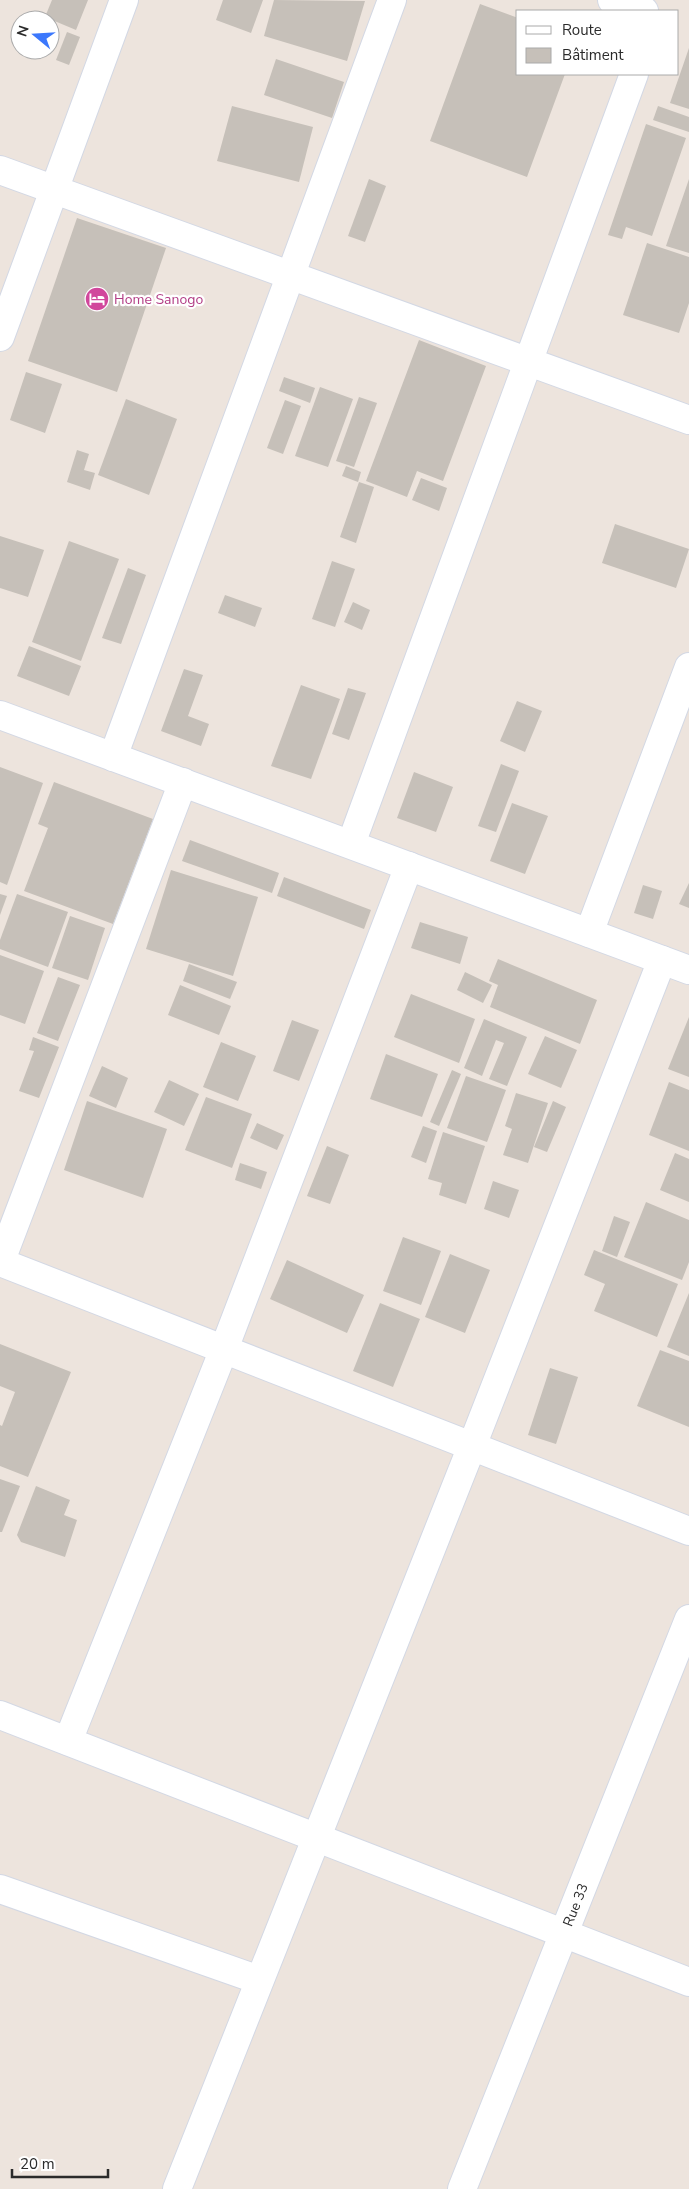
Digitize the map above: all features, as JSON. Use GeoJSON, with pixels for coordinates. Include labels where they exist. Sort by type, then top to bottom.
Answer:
{"type":"FeatureCollection","features":[{"type":"Feature","properties":{"kind":"street"},"geometry":{"type":"LineString","coordinates":[[0,337],[124,0]]}},
{"type":"Feature","properties":{"kind":"street"},"geometry":{"type":"LineString","coordinates":[[113,757],[392,0]]}},
{"type":"Feature","properties":{"kind":"street"},"geometry":{"type":"LineString","coordinates":[[612,0],[641,10]]}},
{"type":"Feature","properties":{"kind":"street"},"geometry":{"type":"LineString","coordinates":[[350,844],[634,75]]}},
{"type":"Feature","properties":{"kind":"street"},"geometry":{"type":"LineString","coordinates":[[0,170],[689,420]]}},
{"type":"Feature","properties":{"kind":"street"},"geometry":{"type":"LineString","coordinates":[[589,933],[689,667]]}},
{"type":"Feature","properties":{"kind":"street"},"geometry":{"type":"LineString","coordinates":[[0,715],[689,970]]}},
{"type":"Feature","properties":{"kind":"street"},"geometry":{"type":"LineString","coordinates":[[183,782],[0,1262],[689,1531]]}},
{"type":"Feature","properties":{"kind":"street"},"geometry":{"type":"LineString","coordinates":[[68,1741],[224,1349],[409,866]]}},
{"type":"Feature","properties":{"kind":"street"},"geometry":{"type":"LineString","coordinates":[[176,2189],[472,1446],[662,960]]}},
{"type":"Feature","properties":{"kind":"street","name":"Rue 33"},"geometry":{"type":"LineString","coordinates":[[462,2189],[689,1619]]}},
{"type":"Feature","properties":{"kind":"street"},"geometry":{"type":"LineString","coordinates":[[0,1715],[689,1982]]}},
{"type":"Feature","properties":{"kind":"street"},"geometry":{"type":"LineString","coordinates":[[0,1888],[259,1980]]}},
{"type":"Feature","properties":{"kind":"building"},"geometry":{"type":"Polygon","coordinates":[[[52,0],[88,0],[76,30],[60,23],[60,10],[48,10],[52,0]]]}},
{"type":"Feature","properties":{"kind":"building"},"geometry":{"type":"Polygon","coordinates":[[[223,0],[263,0],[251,33],[216,20],[223,0]]]}},
{"type":"Feature","properties":{"kind":"building"},"geometry":{"type":"Polygon","coordinates":[[[274,0],[365,1],[347,61],[264,36],[274,0]]]}},
{"type":"Feature","properties":{"kind":"building"},"geometry":{"type":"Polygon","coordinates":[[[480,4],[516,17],[516,75],[565,75],[527,177],[430,141],[480,4]]]}},
{"type":"Feature","properties":{"kind":"building"},"geometry":{"type":"Polygon","coordinates":[[[67,32],[80,37],[69,65],[56,60],[60,60],[60,50],[67,32]]]}},
{"type":"Feature","properties":{"kind":"building"},"geometry":{"type":"Polygon","coordinates":[[[689,48],[689,109],[670,103],[689,48]]]}},
{"type":"Feature","properties":{"kind":"building"},"geometry":{"type":"Polygon","coordinates":[[[276,59],[344,82],[332,118],[264,95],[276,59]]]}},
{"type":"Feature","properties":{"kind":"building"},"geometry":{"type":"Polygon","coordinates":[[[232,106],[313,127],[299,182],[217,161],[232,106]]]}},
{"type":"Feature","properties":{"kind":"building"},"geometry":{"type":"Polygon","coordinates":[[[658,106],[689,117],[689,132],[653,120],[658,106]]]}},
{"type":"Feature","properties":{"kind":"building"},"geometry":{"type":"Polygon","coordinates":[[[646,124],[686,138],[652,236],[626,227],[622,239],[608,235],[646,124]]]}},
{"type":"Feature","properties":{"kind":"building"},"geometry":{"type":"Polygon","coordinates":[[[369,179],[386,186],[365,242],[348,236],[369,179]]]}},
{"type":"Feature","properties":{"kind":"building"},"geometry":{"type":"Polygon","coordinates":[[[689,179],[689,253],[666,246],[689,179]]]}},
{"type":"Feature","properties":{"kind":"building"},"geometry":{"type":"Polygon","coordinates":[[[77,218],[166,248],[117,392],[28,361],[77,218]]]}},
{"type":"Feature","properties":{"kind":"building"},"geometry":{"type":"Polygon","coordinates":[[[647,243],[689,257],[689,303],[679,333],[623,315],[647,243]]]}},
{"type":"Feature","properties":{"kind":"building"},"geometry":{"type":"Polygon","coordinates":[[[419,340],[486,366],[443,481],[417,471],[407,497],[366,481],[419,340]]]}},
{"type":"Feature","properties":{"kind":"building"},"geometry":{"type":"Polygon","coordinates":[[[26,372],[62,384],[45,433],[10,420],[26,372]]]}},
{"type":"Feature","properties":{"kind":"building"},"geometry":{"type":"Polygon","coordinates":[[[284,377],[315,388],[310,403],[279,391],[284,377]]]}},
{"type":"Feature","properties":{"kind":"building"},"geometry":{"type":"Polygon","coordinates":[[[320,387],[353,399],[328,467],[295,456],[320,387]]]}},
{"type":"Feature","properties":{"kind":"building"},"geometry":{"type":"Polygon","coordinates":[[[359,397],[377,403],[354,467],[336,461],[359,397]]]}},
{"type":"Feature","properties":{"kind":"building"},"geometry":{"type":"Polygon","coordinates":[[[126,399],[177,419],[149,495],[98,475],[126,399]]]}},
{"type":"Feature","properties":{"kind":"building"},"geometry":{"type":"Polygon","coordinates":[[[285,400],[301,406],[283,454],[267,448],[285,400]]]}},
{"type":"Feature","properties":{"kind":"building"},"geometry":{"type":"Polygon","coordinates":[[[77,450],[89,454],[84,470],[95,473],[90,490],[67,482],[77,450]]]}},
{"type":"Feature","properties":{"kind":"building"},"geometry":{"type":"Polygon","coordinates":[[[346,466],[361,472],[358,482],[342,476],[346,466]]]}},
{"type":"Feature","properties":{"kind":"building"},"geometry":{"type":"Polygon","coordinates":[[[421,478],[447,488],[439,511],[412,500],[421,478]]]}},
{"type":"Feature","properties":{"kind":"building"},"geometry":{"type":"Polygon","coordinates":[[[359,482],[374,487],[356,543],[340,537],[359,482]]]}},
{"type":"Feature","properties":{"kind":"building"},"geometry":{"type":"Polygon","coordinates":[[[615,524],[689,549],[676,588],[602,563],[615,524]]]}},
{"type":"Feature","properties":{"kind":"building"},"geometry":{"type":"Polygon","coordinates":[[[0,536],[44,550],[28,597],[0,588],[0,536]]]}},
{"type":"Feature","properties":{"kind":"building"},"geometry":{"type":"Polygon","coordinates":[[[69,541],[119,559],[81,661],[32,642],[69,541]]]}},
{"type":"Feature","properties":{"kind":"building"},"geometry":{"type":"Polygon","coordinates":[[[332,561],[355,569],[335,627],[312,619],[332,561]]]}},
{"type":"Feature","properties":{"kind":"building"},"geometry":{"type":"Polygon","coordinates":[[[128,568],[146,575],[121,644],[102,638],[128,568]]]}},
{"type":"Feature","properties":{"kind":"building"},"geometry":{"type":"Polygon","coordinates":[[[225,595],[262,608],[255,627],[218,613],[225,595]]]}},
{"type":"Feature","properties":{"kind":"building"},"geometry":{"type":"Polygon","coordinates":[[[353,602],[370,610],[362,630],[344,622],[353,602]]]}},
{"type":"Feature","properties":{"kind":"building"},"geometry":{"type":"Polygon","coordinates":[[[29,646],[81,666],[69,696],[17,676],[29,646]]]}},
{"type":"Feature","properties":{"kind":"building"},"geometry":{"type":"Polygon","coordinates":[[[184,669],[203,675],[188,716],[209,724],[201,746],[161,731],[184,669]]]}},
{"type":"Feature","properties":{"kind":"building"},"geometry":{"type":"Polygon","coordinates":[[[301,685],[340,699],[311,779],[271,766],[301,685]]]}},
{"type":"Feature","properties":{"kind":"building"},"geometry":{"type":"Polygon","coordinates":[[[348,688],[366,693],[349,740],[332,734],[348,688]]]}},
{"type":"Feature","properties":{"kind":"building"},"geometry":{"type":"Polygon","coordinates":[[[517,701],[542,711],[525,752],[500,741],[517,701]]]}},
{"type":"Feature","properties":{"kind":"building"},"geometry":{"type":"Polygon","coordinates":[[[501,764],[519,771],[496,832],[478,826],[501,764]]]}},
{"type":"Feature","properties":{"kind":"building"},"geometry":{"type":"Polygon","coordinates":[[[0,767],[43,783],[7,885],[0,882],[0,767]]]}},
{"type":"Feature","properties":{"kind":"building"},"geometry":{"type":"Polygon","coordinates":[[[414,772],[453,787],[436,832],[397,818],[414,772]]]}},
{"type":"Feature","properties":{"kind":"building"},"geometry":{"type":"Polygon","coordinates":[[[54,782],[153,819],[113,924],[24,891],[48,828],[38,824],[54,782]]]}},
{"type":"Feature","properties":{"kind":"building"},"geometry":{"type":"Polygon","coordinates":[[[512,803],[548,816],[525,874],[490,861],[512,803]]]}},
{"type":"Feature","properties":{"kind":"building"},"geometry":{"type":"Polygon","coordinates":[[[190,840],[279,873],[272,893],[182,861],[190,840]]]}},
{"type":"Feature","properties":{"kind":"building"},"geometry":{"type":"Polygon","coordinates":[[[171,870],[258,897],[233,976],[146,949],[171,870]]]}},
{"type":"Feature","properties":{"kind":"building"},"geometry":{"type":"Polygon","coordinates":[[[284,877],[371,910],[364,929],[277,896],[284,877]]]}},
{"type":"Feature","properties":{"kind":"building"},"geometry":{"type":"Polygon","coordinates":[[[689,883],[689,908],[679,904],[689,883]]]}},
{"type":"Feature","properties":{"kind":"building"},"geometry":{"type":"Polygon","coordinates":[[[643,885],[662,891],[653,919],[634,913],[643,885]]]}},
{"type":"Feature","properties":{"kind":"building"},"geometry":{"type":"Polygon","coordinates":[[[0,894],[7,896],[0,915],[0,894]]]}},
{"type":"Feature","properties":{"kind":"building"},"geometry":{"type":"Polygon","coordinates":[[[17,894],[68,912],[48,967],[0,949],[0,940],[17,894]]]}},
{"type":"Feature","properties":{"kind":"building"},"geometry":{"type":"Polygon","coordinates":[[[70,916],[105,928],[88,980],[52,968],[70,916]]]}},
{"type":"Feature","properties":{"kind":"building"},"geometry":{"type":"Polygon","coordinates":[[[420,922],[468,937],[460,964],[411,948],[420,922]]]}},
{"type":"Feature","properties":{"kind":"building"},"geometry":{"type":"Polygon","coordinates":[[[0,955],[44,971],[25,1024],[0,1015],[0,955]]]}},
{"type":"Feature","properties":{"kind":"building"},"geometry":{"type":"Polygon","coordinates":[[[498,959],[597,1000],[580,1044],[490,1007],[498,985],[489,981],[498,959]]]}},
{"type":"Feature","properties":{"kind":"building"},"geometry":{"type":"Polygon","coordinates":[[[189,964],[237,982],[230,999],[183,981],[189,964]]]}},
{"type":"Feature","properties":{"kind":"building"},"geometry":{"type":"Polygon","coordinates":[[[465,972],[492,985],[483,1003],[457,990],[465,972]]]}},
{"type":"Feature","properties":{"kind":"building"},"geometry":{"type":"Polygon","coordinates":[[[58,977],[80,985],[58,1041],[37,1033],[58,977]]]}},
{"type":"Feature","properties":{"kind":"building"},"geometry":{"type":"Polygon","coordinates":[[[180,985],[231,1006],[219,1035],[168,1015],[180,985]]]}},
{"type":"Feature","properties":{"kind":"building"},"geometry":{"type":"Polygon","coordinates":[[[411,994],[475,1019],[459,1063],[394,1037],[411,994]]]}},
{"type":"Feature","properties":{"kind":"building"},"geometry":{"type":"Polygon","coordinates":[[[689,1017],[689,1077],[668,1069],[689,1017]]]}},
{"type":"Feature","properties":{"kind":"building"},"geometry":{"type":"Polygon","coordinates":[[[484,1019],[527,1037],[507,1086],[489,1079],[504,1043],[496,1040],[482,1076],[464,1068],[484,1019]]]}},
{"type":"Feature","properties":{"kind":"building"},"geometry":{"type":"Polygon","coordinates":[[[292,1020],[319,1030],[299,1081],[273,1071],[292,1020]]]}},
{"type":"Feature","properties":{"kind":"building"},"geometry":{"type":"Polygon","coordinates":[[[545,1036],[577,1050],[561,1088],[528,1074],[545,1036]]]}},
{"type":"Feature","properties":{"kind":"building"},"geometry":{"type":"Polygon","coordinates":[[[33,1037],[59,1047],[39,1098],[19,1091],[34,1051],[29,1050],[33,1037]]]}},
{"type":"Feature","properties":{"kind":"building"},"geometry":{"type":"Polygon","coordinates":[[[221,1042],[256,1056],[238,1101],[203,1087],[221,1042]]]}},
{"type":"Feature","properties":{"kind":"building"},"geometry":{"type":"Polygon","coordinates":[[[386,1054],[438,1074],[422,1117],[370,1099],[386,1054]]]}},
{"type":"Feature","properties":{"kind":"building"},"geometry":{"type":"Polygon","coordinates":[[[102,1066],[128,1078],[116,1108],[89,1096],[102,1066]]]}},
{"type":"Feature","properties":{"kind":"building"},"geometry":{"type":"Polygon","coordinates":[[[452,1070],[461,1074],[439,1126],[430,1122],[452,1070]]]}},
{"type":"Feature","properties":{"kind":"building"},"geometry":{"type":"Polygon","coordinates":[[[466,1076],[506,1090],[487,1142],[447,1128],[466,1076]]]}},
{"type":"Feature","properties":{"kind":"building"},"geometry":{"type":"Polygon","coordinates":[[[169,1080],[199,1094],[184,1126],[154,1112],[169,1080]]]}},
{"type":"Feature","properties":{"kind":"building"},"geometry":{"type":"Polygon","coordinates":[[[669,1082],[689,1090],[689,1151],[649,1135],[669,1082]]]}},
{"type":"Feature","properties":{"kind":"building"},"geometry":{"type":"Polygon","coordinates":[[[516,1093],[548,1103],[528,1163],[503,1155],[512,1129],[505,1126],[516,1093]]]}},
{"type":"Feature","properties":{"kind":"building"},"geometry":{"type":"Polygon","coordinates":[[[206,1097],[252,1114],[232,1168],[185,1150],[206,1097]]]}},
{"type":"Feature","properties":{"kind":"building"},"geometry":{"type":"Polygon","coordinates":[[[87,1101],[167,1129],[143,1198],[64,1170],[87,1101]]]}},
{"type":"Feature","properties":{"kind":"building"},"geometry":{"type":"Polygon","coordinates":[[[553,1101],[566,1107],[547,1152],[534,1147],[553,1101]]]}},
{"type":"Feature","properties":{"kind":"building"},"geometry":{"type":"Polygon","coordinates":[[[257,1123],[284,1135],[277,1150],[250,1138],[257,1123]]]}},
{"type":"Feature","properties":{"kind":"building"},"geometry":{"type":"Polygon","coordinates":[[[423,1126],[437,1131],[426,1163],[411,1157],[423,1126]]]}},
{"type":"Feature","properties":{"kind":"building"},"geometry":{"type":"Polygon","coordinates":[[[443,1132],[485,1146],[466,1204],[439,1195],[442,1183],[428,1179],[443,1132]]]}},
{"type":"Feature","properties":{"kind":"building"},"geometry":{"type":"Polygon","coordinates":[[[327,1146],[349,1155],[330,1204],[307,1196],[327,1146]]]}},
{"type":"Feature","properties":{"kind":"building"},"geometry":{"type":"Polygon","coordinates":[[[675,1153],[689,1159],[689,1202],[660,1190],[675,1153]]]}},
{"type":"Feature","properties":{"kind":"building"},"geometry":{"type":"Polygon","coordinates":[[[240,1163],[267,1172],[261,1189],[235,1180],[240,1163]]]}},
{"type":"Feature","properties":{"kind":"building"},"geometry":{"type":"Polygon","coordinates":[[[493,1181],[519,1190],[509,1218],[484,1209],[493,1181]]]}},
{"type":"Feature","properties":{"kind":"building"},"geometry":{"type":"Polygon","coordinates":[[[646,1202],[689,1220],[689,1262],[682,1280],[624,1257],[646,1202]]]}},
{"type":"Feature","properties":{"kind":"building"},"geometry":{"type":"Polygon","coordinates":[[[614,1216],[630,1222],[617,1257],[602,1251],[614,1216]]]}},
{"type":"Feature","properties":{"kind":"building"},"geometry":{"type":"Polygon","coordinates":[[[403,1237],[441,1251],[421,1305],[383,1291],[403,1237]]]}},
{"type":"Feature","properties":{"kind":"building"},"geometry":{"type":"Polygon","coordinates":[[[594,1250],[678,1284],[657,1337],[594,1311],[605,1284],[584,1275],[594,1250]]]}},
{"type":"Feature","properties":{"kind":"building"},"geometry":{"type":"Polygon","coordinates":[[[450,1254],[490,1270],[465,1333],[425,1317],[450,1254]]]}},
{"type":"Feature","properties":{"kind":"building"},"geometry":{"type":"Polygon","coordinates":[[[287,1260],[364,1295],[347,1333],[270,1299],[287,1260]]]}},
{"type":"Feature","properties":{"kind":"building"},"geometry":{"type":"Polygon","coordinates":[[[689,1293],[689,1356],[667,1347],[689,1293]]]}},
{"type":"Feature","properties":{"kind":"building"},"geometry":{"type":"Polygon","coordinates":[[[380,1303],[420,1319],[393,1387],[353,1371],[380,1303]]]}},
{"type":"Feature","properties":{"kind":"building"},"geometry":{"type":"Polygon","coordinates":[[[0,1344],[71,1372],[28,1477],[0,1466],[0,1425],[2,1426],[15,1392],[0,1386],[0,1344]]]}},
{"type":"Feature","properties":{"kind":"building"},"geometry":{"type":"Polygon","coordinates":[[[660,1350],[689,1361],[689,1427],[637,1406],[660,1350]]]}},
{"type":"Feature","properties":{"kind":"building"},"geometry":{"type":"Polygon","coordinates":[[[550,1368],[578,1377],[556,1444],[528,1435],[550,1368]]]}},
{"type":"Feature","properties":{"kind":"building"},"geometry":{"type":"Polygon","coordinates":[[[0,1479],[20,1486],[2,1532],[0,1532],[0,1479]]]}},
{"type":"Feature","properties":{"kind":"building"},"geometry":{"type":"Polygon","coordinates":[[[36,1486],[70,1500],[64,1515],[77,1520],[65,1557],[21,1542],[17,1535],[36,1486]]]}},
{"type":"Feature","properties":{"kind":"place","name":"Home Sanogo"},"geometry":{"type":"Point","coordinates":[97,299]}}]}
